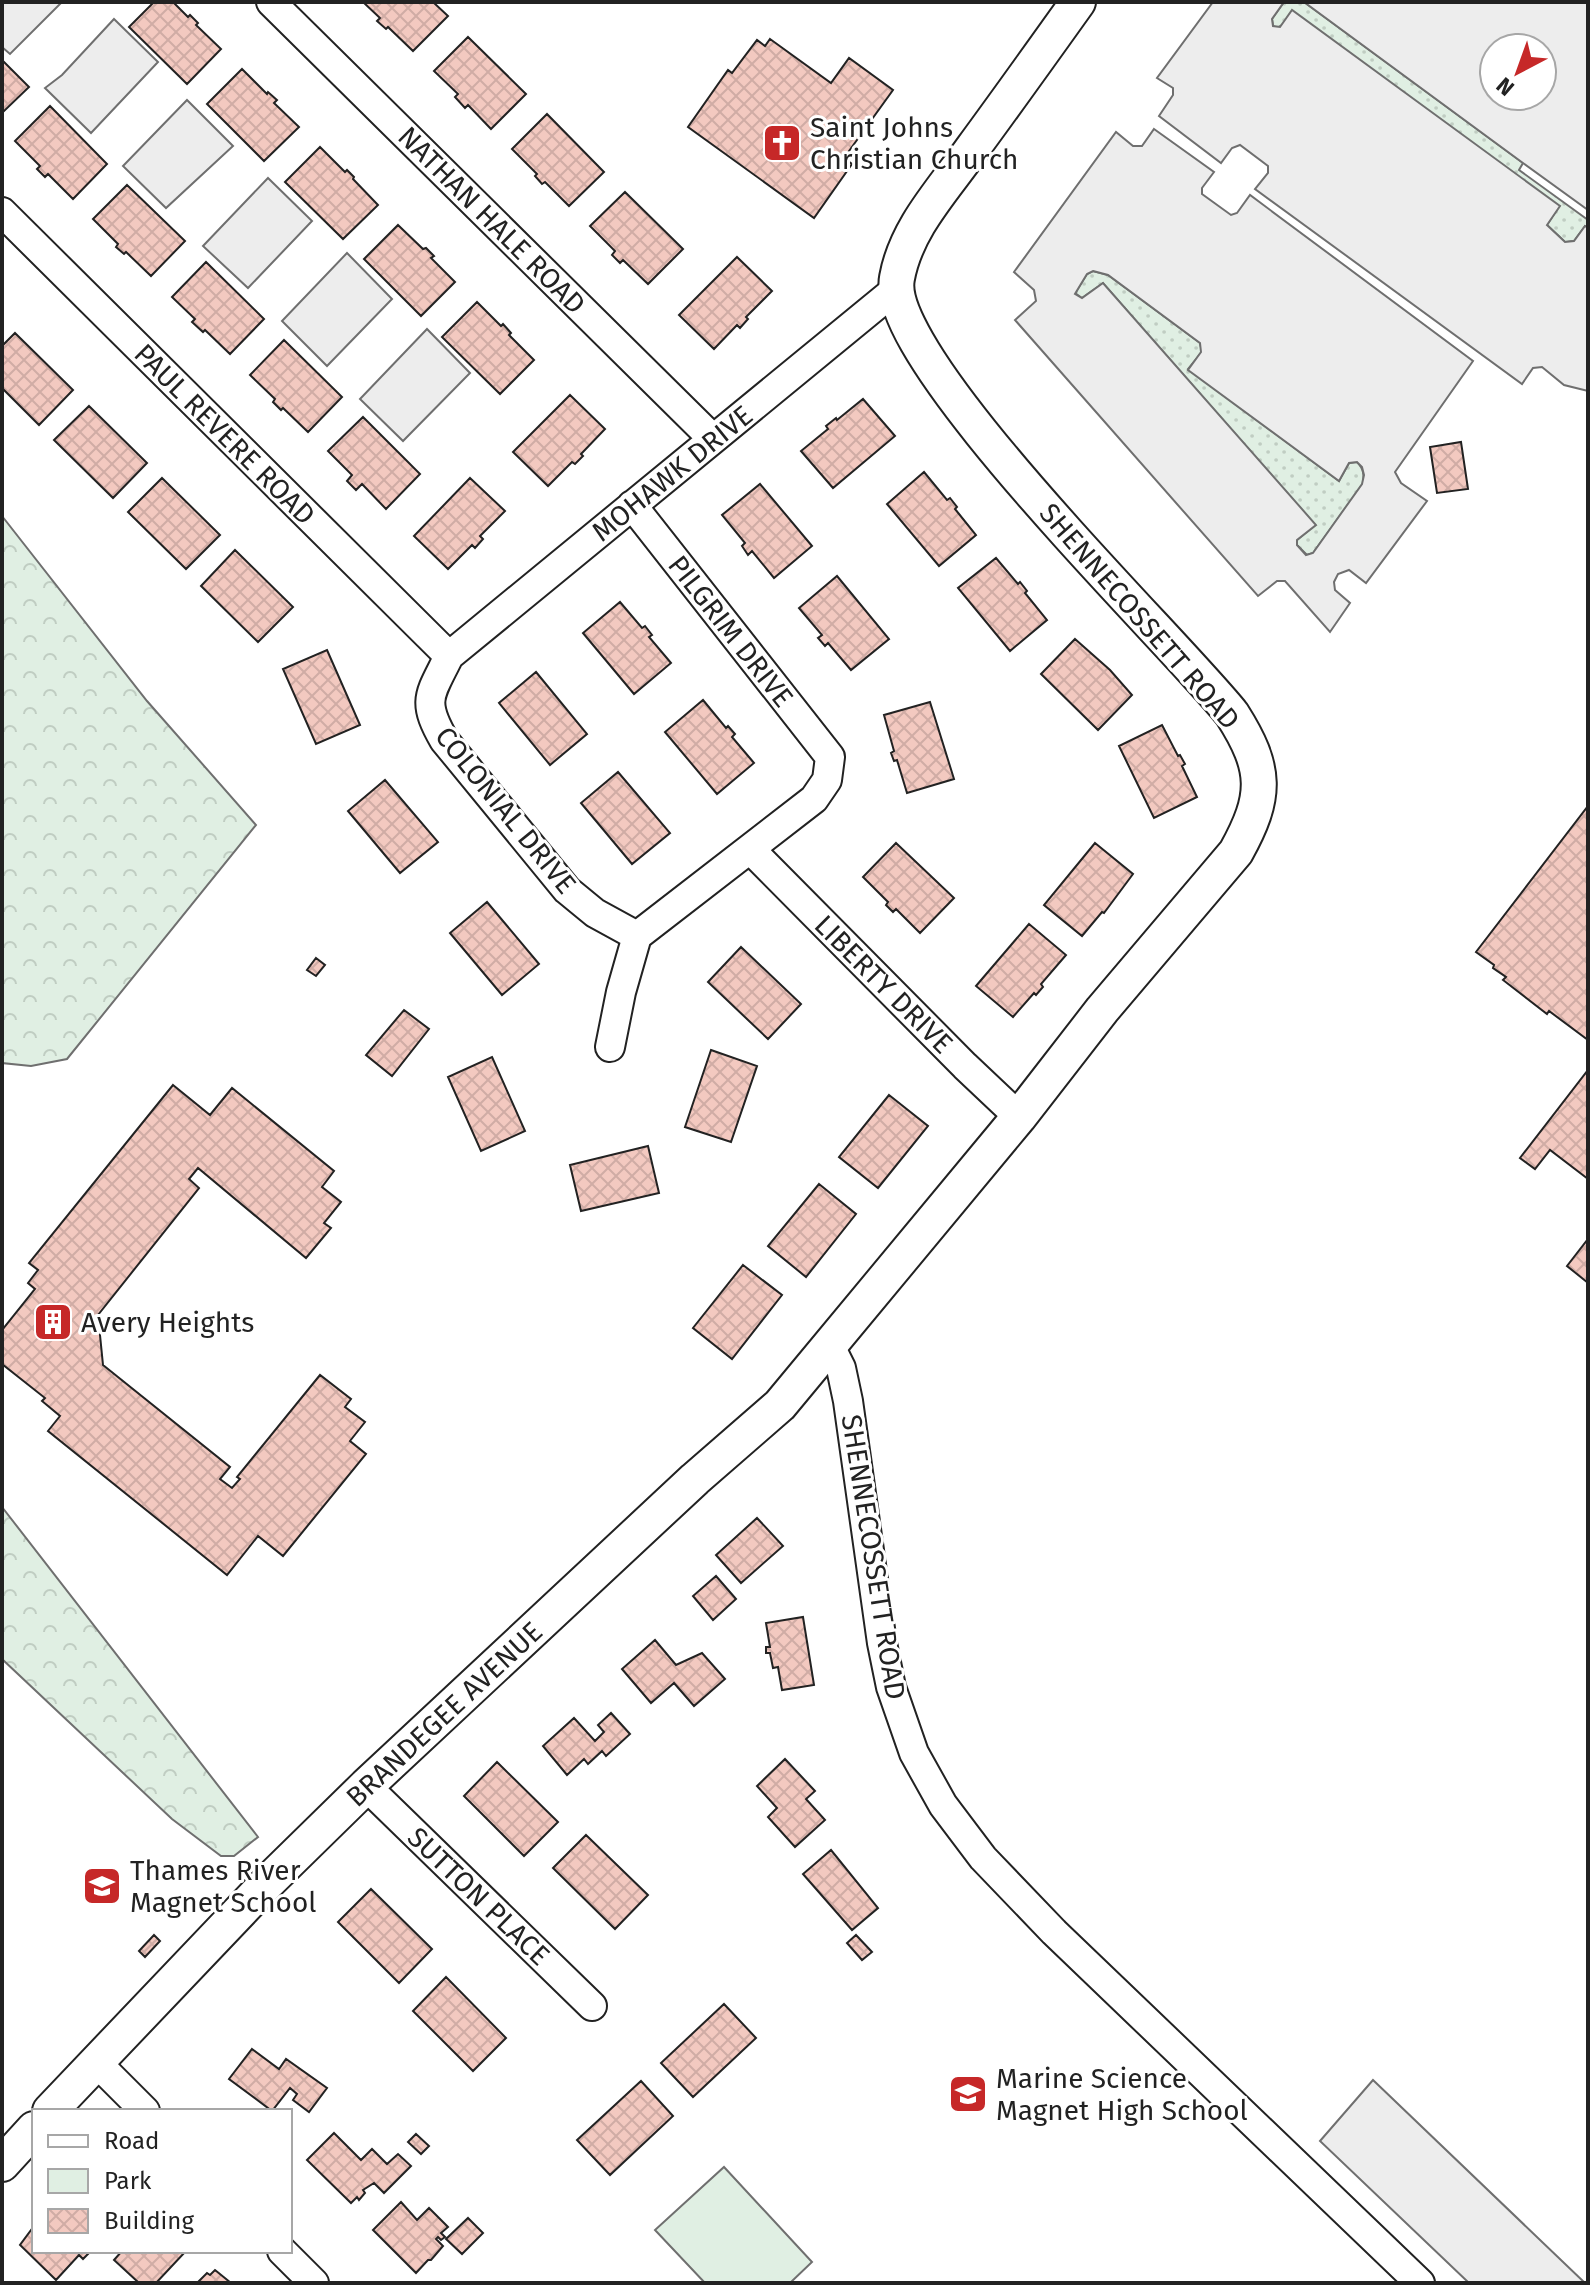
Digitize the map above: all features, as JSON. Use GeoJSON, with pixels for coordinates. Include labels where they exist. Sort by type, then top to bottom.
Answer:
{"type":"FeatureCollection","features":[{"type":"Feature","properties":{"kind":"street","name":"NATHAN HALE ROAD"},"geometry":{"type":"LineString","coordinates":[[271,2],[713,439]]}},
{"type":"Feature","properties":{"kind":"street"},"geometry":{"type":"LineString","coordinates":[[895,290],[909,236],[1078,2]]}},
{"type":"Feature","properties":{"kind":"street","name":"PAUL REVERE ROAD"},"geometry":{"type":"LineString","coordinates":[[2,212],[449,656]]}},
{"type":"Feature","properties":{"kind":"street","name":"MOHAWK DRIVE"},"geometry":{"type":"LineString","coordinates":[[449,656],[895,290]]}},
{"type":"Feature","properties":{"kind":"street","name":"SHENNECOSSETT ROAD"},"geometry":{"type":"LineString","coordinates":[[895,290],[902,315],[919,345],[1016,477],[1220,699],[1243,730],[1258,774],[1260,797],[1257,811],[1236,852],[1102,1010],[1019,1117],[838,1337],[891,1687],[914,1753],[943,1805],[983,1858],[1054,1932],[1420,2283]]}},
{"type":"Feature","properties":{"kind":"street","name":"PILGRIM DRIVE"},"geometry":{"type":"LineString","coordinates":[[632,505],[830,757],[827,780],[814,799],[751,850]]}},
{"type":"Feature","properties":{"kind":"street","name":"COLONIAL DRIVE"},"geometry":{"type":"LineString","coordinates":[[449,656],[429,697],[433,721],[444,740],[567,890],[595,913],[637,936]]}},
{"type":"Feature","properties":{"kind":"street"},"geometry":{"type":"LineString","coordinates":[[610,1047],[637,936],[751,850]]}},
{"type":"Feature","properties":{"kind":"street","name":"LIBERTY DRIVE"},"geometry":{"type":"LineString","coordinates":[[751,850],[1019,1117]]}},
{"type":"Feature","properties":{"kind":"street","name":"BRANDEGEE AVENUE"},"geometry":{"type":"LineString","coordinates":[[52,2109],[268,1882],[366,1786],[695,1479],[780,1405],[838,1337]]}},
{"type":"Feature","properties":{"kind":"street","name":"SUTTON PLACE"},"geometry":{"type":"LineString","coordinates":[[366,1786],[592,2006]]}},
{"type":"Feature","properties":{"kind":"street"},"geometry":{"type":"LineString","coordinates":[[95,2061],[143,2109]]}},
{"type":"Feature","properties":{"kind":"street"},"geometry":{"type":"LineString","coordinates":[[2,2164],[32,2131]]}},
{"type":"Feature","properties":{"kind":"street"},"geometry":{"type":"LineString","coordinates":[[284,2253],[314,2283]]}},
{"type":"Feature","properties":{"kind":"green space"},"geometry":{"type":"Polygon","coordinates":[[[1284,2],[1304,2],[1523,163],[1519,170],[1588,220],[1588,228],[1585,226],[1574,241],[1565,242],[1547,225],[1559,206],[1282,25],[1277,28],[1273,26],[1272,19],[1284,2]]]}},
{"type":"Feature","properties":{"kind":"green space"},"geometry":{"type":"Polygon","coordinates":[[[1093,271],[1108,275],[1200,343],[1202,352],[1188,369],[1339,481],[1349,463],[1357,462],[1363,472],[1363,484],[1313,553],[1307,555],[1297,545],[1297,540],[1315,525],[1103,283],[1082,298],[1075,293],[1087,274],[1093,271]]]}},
{"type":"Feature","properties":{"kind":"green space"},"geometry":{"type":"Polygon","coordinates":[[[2,516],[147,701],[256,825],[67,1059],[31,1066],[2,1063],[2,516]]]}},
{"type":"Feature","properties":{"kind":"green space"},"geometry":{"type":"Polygon","coordinates":[[[2,1507],[258,1837],[234,1856],[221,1856],[172,1819],[2,1659],[2,1507]]]}},
{"type":"Feature","properties":{"kind":"green space"},"geometry":{"type":"Polygon","coordinates":[[[724,2167],[812,2262],[790,2283],[705,2283],[655,2230],[724,2167]]]}},
{"type":"Feature","properties":{"kind":"shaded area"},"geometry":{"type":"Polygon","coordinates":[[[2,2],[62,2],[10,54],[2,47],[2,2]]]}},
{"type":"Feature","properties":{"kind":"shaded area"},"geometry":{"type":"Polygon","coordinates":[[[1213,2],[1284,2],[1272,19],[1273,26],[1280,27],[1292,10],[1560,206],[1547,225],[1565,242],[1574,241],[1585,226],[1588,228],[1588,391],[1564,385],[1542,367],[1533,368],[1522,384],[1255,189],[1268,173],[1268,166],[1240,145],[1232,148],[1221,163],[1159,116],[1173,95],[1173,88],[1157,78],[1213,2]]]}},
{"type":"Feature","properties":{"kind":"shaded area"},"geometry":{"type":"Polygon","coordinates":[[[1304,2],[1588,2],[1588,210],[1304,2]]]}},
{"type":"Feature","properties":{"kind":"shaded area"},"geometry":{"type":"Polygon","coordinates":[[[114,19],[158,62],[91,133],[45,88],[62,75],[114,19]]]}},
{"type":"Feature","properties":{"kind":"shaded area"},"geometry":{"type":"Polygon","coordinates":[[[187,100],[233,146],[166,208],[123,166],[187,100]]]}},
{"type":"Feature","properties":{"kind":"shaded area"},"geometry":{"type":"Polygon","coordinates":[[[1154,129],[1214,172],[1202,188],[1202,194],[1231,215],[1237,213],[1250,195],[1473,361],[1395,472],[1401,483],[1427,501],[1366,583],[1349,570],[1338,574],[1334,582],[1335,590],[1350,603],[1330,632],[1285,581],[1277,581],[1258,596],[1015,320],[1036,301],[1034,290],[1014,272],[1116,132],[1133,146],[1142,146],[1154,129]],[[1093,271],[1087,274],[1075,294],[1082,298],[1103,283],[1316,525],[1297,540],[1297,545],[1306,555],[1313,553],[1362,484],[1362,467],[1357,462],[1349,463],[1339,481],[1188,370],[1201,352],[1200,343],[1108,275],[1093,271]]]}},
{"type":"Feature","properties":{"kind":"shaded area"},"geometry":{"type":"Polygon","coordinates":[[[268,178],[312,221],[248,288],[203,246],[268,178]]]}},
{"type":"Feature","properties":{"kind":"shaded area"},"geometry":{"type":"Polygon","coordinates":[[[347,253],[392,299],[327,366],[282,321],[347,253]]]}},
{"type":"Feature","properties":{"kind":"shaded area"},"geometry":{"type":"Polygon","coordinates":[[[427,329],[470,373],[403,441],[360,399],[427,329]]]}},
{"type":"Feature","properties":{"kind":"shaded area"},"geometry":{"type":"Polygon","coordinates":[[[1373,2080],[1585,2283],[1469,2283],[1320,2141],[1373,2080]]]}},
{"type":"Feature","properties":{"kind":"building"},"geometry":{"type":"Polygon","coordinates":[[[154,2],[173,2],[188,17],[190,15],[221,49],[187,84],[129,27],[154,2]]]}},
{"type":"Feature","properties":{"kind":"building"},"geometry":{"type":"Polygon","coordinates":[[[363,2],[433,2],[448,16],[413,51],[388,27],[386,29],[377,21],[380,18],[363,2]]]}},
{"type":"Feature","properties":{"kind":"building"},"geometry":{"type":"Polygon","coordinates":[[[468,37],[526,94],[491,129],[468,105],[465,108],[455,97],[458,94],[434,71],[468,37]]]}},
{"type":"Feature","properties":{"kind":"building","name":"Saint Johns Christian Church"},"geometry":{"type":"Polygon","coordinates":[[[770,39],[831,83],[849,58],[893,90],[844,158],[852,164],[814,218],[688,127],[728,70],[732,73],[757,40],[765,46],[770,39]]]}},
{"type":"Feature","properties":{"kind":"building"},"geometry":{"type":"Polygon","coordinates":[[[2,60],[29,87],[2,113],[2,60]]]}},
{"type":"Feature","properties":{"kind":"building"},"geometry":{"type":"Polygon","coordinates":[[[242,69],[277,100],[274,103],[299,127],[264,161],[207,104],[242,69]]]}},
{"type":"Feature","properties":{"kind":"building"},"geometry":{"type":"Polygon","coordinates":[[[50,106],[107,164],[73,199],[48,174],[45,177],[37,169],[40,166],[15,141],[50,106]]]}},
{"type":"Feature","properties":{"kind":"building"},"geometry":{"type":"Polygon","coordinates":[[[547,114],[604,172],[569,206],[545,182],[542,184],[535,176],[537,174],[512,149],[547,114]]]}},
{"type":"Feature","properties":{"kind":"building"},"geometry":{"type":"Polygon","coordinates":[[[320,147],[354,177],[378,205],[343,239],[285,182],[320,147]]]}},
{"type":"Feature","properties":{"kind":"building"},"geometry":{"type":"Polygon","coordinates":[[[127,185],[185,241],[151,276],[126,252],[124,254],[116,247],[118,244],[93,219],[127,185]]]}},
{"type":"Feature","properties":{"kind":"building"},"geometry":{"type":"Polygon","coordinates":[[[625,192],[683,249],[648,284],[623,260],[620,263],[612,255],[615,251],[590,226],[625,192]]]}},
{"type":"Feature","properties":{"kind":"building"},"geometry":{"type":"Polygon","coordinates":[[[398,225],[434,256],[431,258],[455,282],[421,316],[364,259],[398,225]]]}},
{"type":"Feature","properties":{"kind":"building"},"geometry":{"type":"Polygon","coordinates":[[[737,257],[772,291],[746,317],[748,319],[740,328],[737,325],[714,349],[679,315],[737,257]]]}},
{"type":"Feature","properties":{"kind":"building"},"geometry":{"type":"Polygon","coordinates":[[[206,262],[264,319],[230,354],[192,322],[195,319],[172,297],[206,262]]]}},
{"type":"Feature","properties":{"kind":"building"},"geometry":{"type":"Polygon","coordinates":[[[477,302],[501,326],[503,324],[511,333],[509,335],[534,360],[500,394],[442,337],[477,302]]]}},
{"type":"Feature","properties":{"kind":"building"},"geometry":{"type":"Polygon","coordinates":[[[15,333],[73,390],[39,425],[2,388],[2,346],[15,333]]]}},
{"type":"Feature","properties":{"kind":"building"},"geometry":{"type":"Polygon","coordinates":[[[284,340],[342,397],[308,432],[283,408],[281,410],[273,402],[275,399],[250,375],[284,340]]]}},
{"type":"Feature","properties":{"kind":"building"},"geometry":{"type":"Polygon","coordinates":[[[570,395],[605,429],[575,464],[572,462],[548,486],[513,452],[570,395]]]}},
{"type":"Feature","properties":{"kind":"building"},"geometry":{"type":"Polygon","coordinates":[[[863,399],[895,436],[833,488],[801,451],[828,429],[826,426],[863,399]]]}},
{"type":"Feature","properties":{"kind":"building"},"geometry":{"type":"Polygon","coordinates":[[[89,406],[147,463],[113,498],[54,440],[89,406]]]}},
{"type":"Feature","properties":{"kind":"building"},"geometry":{"type":"Polygon","coordinates":[[[363,417],[420,474],[386,509],[362,484],[356,490],[347,481],[352,475],[328,451],[363,417]]]}},
{"type":"Feature","properties":{"kind":"building"},"geometry":{"type":"Polygon","coordinates":[[[1461,442],[1468,489],[1437,493],[1430,447],[1461,442]]]}},
{"type":"Feature","properties":{"kind":"building"},"geometry":{"type":"Polygon","coordinates":[[[924,472],[947,500],[950,498],[976,535],[939,566],[887,504],[924,472]]]}},
{"type":"Feature","properties":{"kind":"building"},"geometry":{"type":"Polygon","coordinates":[[[162,478],[220,535],[186,569],[128,512],[162,478]]]}},
{"type":"Feature","properties":{"kind":"building"},"geometry":{"type":"Polygon","coordinates":[[[470,478],[505,511],[480,536],[483,539],[475,548],[472,545],[448,569],[414,536],[470,478]]]}},
{"type":"Feature","properties":{"kind":"building"},"geometry":{"type":"Polygon","coordinates":[[[760,484],[812,546],[774,578],[752,551],[748,555],[742,546],[745,543],[722,515],[760,484]]]}},
{"type":"Feature","properties":{"kind":"building"},"geometry":{"type":"Polygon","coordinates":[[[235,550],[293,607],[258,642],[201,586],[235,550]]]}},
{"type":"Feature","properties":{"kind":"building"},"geometry":{"type":"Polygon","coordinates":[[[996,558],[1018,584],[1020,582],[1047,620],[1010,651],[958,588],[996,558]]]}},
{"type":"Feature","properties":{"kind":"building"},"geometry":{"type":"Polygon","coordinates":[[[837,576],[889,639],[851,670],[828,643],[825,646],[818,638],[822,635],[799,608],[837,576]]]}},
{"type":"Feature","properties":{"kind":"building"},"geometry":{"type":"Polygon","coordinates":[[[620,602],[642,628],[645,626],[652,635],[649,637],[671,663],[634,694],[583,633],[620,602]]]}},
{"type":"Feature","properties":{"kind":"building"},"geometry":{"type":"Polygon","coordinates":[[[1075,639],[1110,670],[1132,695],[1098,730],[1041,674],[1075,639]]]}},
{"type":"Feature","properties":{"kind":"building"},"geometry":{"type":"Polygon","coordinates":[[[327,650],[360,725],[316,744],[283,669],[327,650]]]}},
{"type":"Feature","properties":{"kind":"building"},"geometry":{"type":"Polygon","coordinates":[[[536,672],[587,734],[550,765],[499,703],[536,672]]]}},
{"type":"Feature","properties":{"kind":"building"},"geometry":{"type":"Polygon","coordinates":[[[703,700],[726,728],[728,726],[735,734],[732,737],[754,763],[717,794],[665,732],[703,700]]]}},
{"type":"Feature","properties":{"kind":"building"},"geometry":{"type":"Polygon","coordinates":[[[930,702],[954,779],[907,793],[897,760],[894,761],[891,753],[894,751],[884,715],[930,702]]]}},
{"type":"Feature","properties":{"kind":"building"},"geometry":{"type":"Polygon","coordinates":[[[1162,725],[1185,764],[1182,766],[1197,797],[1154,818],[1119,746],[1162,725]]]}},
{"type":"Feature","properties":{"kind":"building"},"geometry":{"type":"Polygon","coordinates":[[[618,772],[670,833],[632,864],[581,803],[618,772]]]}},
{"type":"Feature","properties":{"kind":"building"},"geometry":{"type":"Polygon","coordinates":[[[385,780],[438,842],[400,873],[348,811],[385,780]]]}},
{"type":"Feature","properties":{"kind":"building"},"geometry":{"type":"Polygon","coordinates":[[[1588,806],[1588,1040],[1549,1011],[1547,1014],[1503,980],[1506,977],[1476,952],[1588,806]]]}},
{"type":"Feature","properties":{"kind":"building"},"geometry":{"type":"Polygon","coordinates":[[[896,843],[954,898],[920,933],[896,909],[893,912],[886,905],[888,902],[863,877],[896,843]]]}},
{"type":"Feature","properties":{"kind":"building"},"geometry":{"type":"Polygon","coordinates":[[[1095,843],[1133,874],[1082,936],[1044,905],[1095,843]]]}},
{"type":"Feature","properties":{"kind":"building"},"geometry":{"type":"Polygon","coordinates":[[[487,902],[539,964],[502,995],[450,933],[487,902]]]}},
{"type":"Feature","properties":{"kind":"building"},"geometry":{"type":"Polygon","coordinates":[[[1029,924],[1066,955],[1041,984],[1043,987],[1013,1017],[976,986],[1029,924]]]}},
{"type":"Feature","properties":{"kind":"building"},"geometry":{"type":"Polygon","coordinates":[[[741,947],[801,1004],[768,1039],[708,982],[741,947]]]}},
{"type":"Feature","properties":{"kind":"building"},"geometry":{"type":"Polygon","coordinates":[[[316,958],[325,965],[316,976],[307,970],[316,958]]]}},
{"type":"Feature","properties":{"kind":"building"},"geometry":{"type":"Polygon","coordinates":[[[404,1010],[429,1029],[392,1076],[366,1055],[404,1010]]]}},
{"type":"Feature","properties":{"kind":"building"},"geometry":{"type":"Polygon","coordinates":[[[711,1050],[757,1066],[731,1142],[685,1127],[711,1050]]]}},
{"type":"Feature","properties":{"kind":"building"},"geometry":{"type":"Polygon","coordinates":[[[492,1057],[525,1131],[481,1151],[448,1077],[492,1057]]]}},
{"type":"Feature","properties":{"kind":"building"},"geometry":{"type":"Polygon","coordinates":[[[1588,1070],[1588,1179],[1550,1150],[1535,1169],[1520,1158],[1588,1070]]]}},
{"type":"Feature","properties":{"kind":"building","name":"Avery Heights"},"geometry":{"type":"Polygon","coordinates":[[[173,1085],[210,1115],[232,1088],[334,1171],[322,1187],[341,1202],[324,1223],[331,1228],[306,1258],[198,1168],[189,1179],[199,1188],[98,1315],[103,1365],[230,1467],[220,1479],[232,1488],[240,1479],[237,1477],[320,1375],[351,1399],[345,1407],[365,1422],[350,1441],[366,1454],[283,1556],[258,1536],[227,1575],[48,1431],[60,1416],[42,1401],[45,1398],[2,1364],[2,1330],[35,1289],[28,1283],[38,1270],[29,1263],[173,1085]]]}},
{"type":"Feature","properties":{"kind":"building"},"geometry":{"type":"Polygon","coordinates":[[[889,1095],[928,1126],[878,1188],[839,1157],[889,1095]]]}},
{"type":"Feature","properties":{"kind":"building"},"geometry":{"type":"Polygon","coordinates":[[[648,1146],[659,1193],[581,1211],[570,1165],[648,1146]]]}},
{"type":"Feature","properties":{"kind":"building"},"geometry":{"type":"Polygon","coordinates":[[[819,1184],[856,1214],[806,1277],[768,1246],[819,1184]]]}},
{"type":"Feature","properties":{"kind":"building"},"geometry":{"type":"Polygon","coordinates":[[[1588,1239],[1588,1283],[1567,1266],[1588,1239]]]}},
{"type":"Feature","properties":{"kind":"building"},"geometry":{"type":"Polygon","coordinates":[[[743,1265],[782,1295],[732,1359],[693,1328],[743,1265]]]}},
{"type":"Feature","properties":{"kind":"building"},"geometry":{"type":"Polygon","coordinates":[[[757,1518],[783,1546],[741,1583],[716,1555],[757,1518]]]}},
{"type":"Feature","properties":{"kind":"building"},"geometry":{"type":"Polygon","coordinates":[[[716,1576],[736,1599],[713,1620],[693,1596],[716,1576]]]}},
{"type":"Feature","properties":{"kind":"building"},"geometry":{"type":"Polygon","coordinates":[[[803,1617],[814,1685],[782,1690],[778,1667],[773,1668],[770,1653],[766,1653],[766,1647],[770,1647],[766,1623],[803,1617]]]}},
{"type":"Feature","properties":{"kind":"building"},"geometry":{"type":"Polygon","coordinates":[[[655,1640],[676,1665],[702,1653],[725,1679],[694,1706],[674,1683],[651,1703],[622,1669],[655,1640]]]}},
{"type":"Feature","properties":{"kind":"building"},"geometry":{"type":"Polygon","coordinates":[[[611,1713],[630,1734],[606,1756],[602,1751],[588,1764],[584,1759],[567,1775],[543,1746],[574,1718],[595,1741],[604,1732],[598,1725],[611,1713]]]}},
{"type":"Feature","properties":{"kind":"building"},"geometry":{"type":"Polygon","coordinates":[[[785,1759],[815,1791],[806,1799],[825,1820],[795,1847],[768,1817],[777,1808],[757,1786],[785,1759]]]}},
{"type":"Feature","properties":{"kind":"building"},"geometry":{"type":"Polygon","coordinates":[[[497,1762],[558,1822],[524,1856],[464,1796],[497,1762]]]}},
{"type":"Feature","properties":{"kind":"building"},"geometry":{"type":"Polygon","coordinates":[[[586,1835],[648,1895],[615,1929],[553,1868],[586,1835]]]}},
{"type":"Feature","properties":{"kind":"building"},"geometry":{"type":"Polygon","coordinates":[[[831,1850],[878,1908],[852,1930],[803,1874],[831,1850]]]}},
{"type":"Feature","properties":{"kind":"building"},"geometry":{"type":"Polygon","coordinates":[[[371,1889],[432,1949],[399,1983],[338,1922],[371,1889]]]}},
{"type":"Feature","properties":{"kind":"building"},"geometry":{"type":"Polygon","coordinates":[[[154,1935],[160,1941],[145,1957],[139,1951],[154,1935]]]}},
{"type":"Feature","properties":{"kind":"building"},"geometry":{"type":"Polygon","coordinates":[[[856,1935],[872,1952],[862,1960],[847,1943],[856,1935]]]}},
{"type":"Feature","properties":{"kind":"building"},"geometry":{"type":"Polygon","coordinates":[[[446,1977],[506,2038],[473,2071],[413,2011],[446,1977]]]}},
{"type":"Feature","properties":{"kind":"building"},"geometry":{"type":"Polygon","coordinates":[[[724,2004],[756,2038],[693,2097],[661,2063],[724,2004]]]}},
{"type":"Feature","properties":{"kind":"building"},"geometry":{"type":"Polygon","coordinates":[[[252,2049],[279,2069],[286,2059],[327,2088],[309,2112],[293,2100],[297,2094],[290,2088],[274,2109],[269,2109],[229,2079],[252,2049]]]}},
{"type":"Feature","properties":{"kind":"building"},"geometry":{"type":"Polygon","coordinates":[[[641,2081],[673,2116],[610,2175],[577,2140],[641,2081]]]}},
{"type":"Feature","properties":{"kind":"building"},"geometry":{"type":"Polygon","coordinates":[[[334,2133],[361,2160],[372,2149],[387,2164],[398,2154],[411,2166],[384,2193],[374,2183],[363,2190],[365,2193],[359,2200],[357,2197],[351,2203],[307,2160],[334,2133]]]}},
{"type":"Feature","properties":{"kind":"building"},"geometry":{"type":"Polygon","coordinates":[[[416,2134],[429,2146],[421,2154],[408,2142],[416,2134]]]}},
{"type":"Feature","properties":{"kind":"building"},"geometry":{"type":"Polygon","coordinates":[[[401,2202],[417,2220],[429,2208],[448,2227],[441,2233],[445,2237],[436,2239],[443,2246],[416,2273],[373,2230],[401,2202]]]}},
{"type":"Feature","properties":{"kind":"building"},"geometry":{"type":"Polygon","coordinates":[[[468,2218],[483,2233],[462,2254],[446,2239],[468,2218]]]}},
{"type":"Feature","properties":{"kind":"building"},"geometry":{"type":"Polygon","coordinates":[[[32,2229],[32,2253],[89,2253],[83,2259],[79,2255],[56,2280],[20,2245],[32,2229]]]}},
{"type":"Feature","properties":{"kind":"building"},"geometry":{"type":"Polygon","coordinates":[[[120,2253],[184,2253],[156,2283],[139,2283],[114,2260],[120,2253]]]}},
{"type":"Feature","properties":{"kind":"building"},"geometry":{"type":"Polygon","coordinates":[[[215,2270],[231,2283],[197,2283],[207,2273],[210,2275],[215,2270]]]}},
{"type":"Feature","properties":{"kind":"place","name":"Saint Johns Christian Church"},"geometry":{"type":"Point","coordinates":[782,143]}},
{"type":"Feature","properties":{"kind":"place","name":"Avery Heights"},"geometry":{"type":"Point","coordinates":[53,1322]}},
{"type":"Feature","properties":{"kind":"place","name":"Thames River Magnet School"},"geometry":{"type":"Point","coordinates":[102,1886]}},
{"type":"Feature","properties":{"kind":"place","name":"Marine Science Magnet High School"},"geometry":{"type":"Point","coordinates":[968,2094]}}]}
